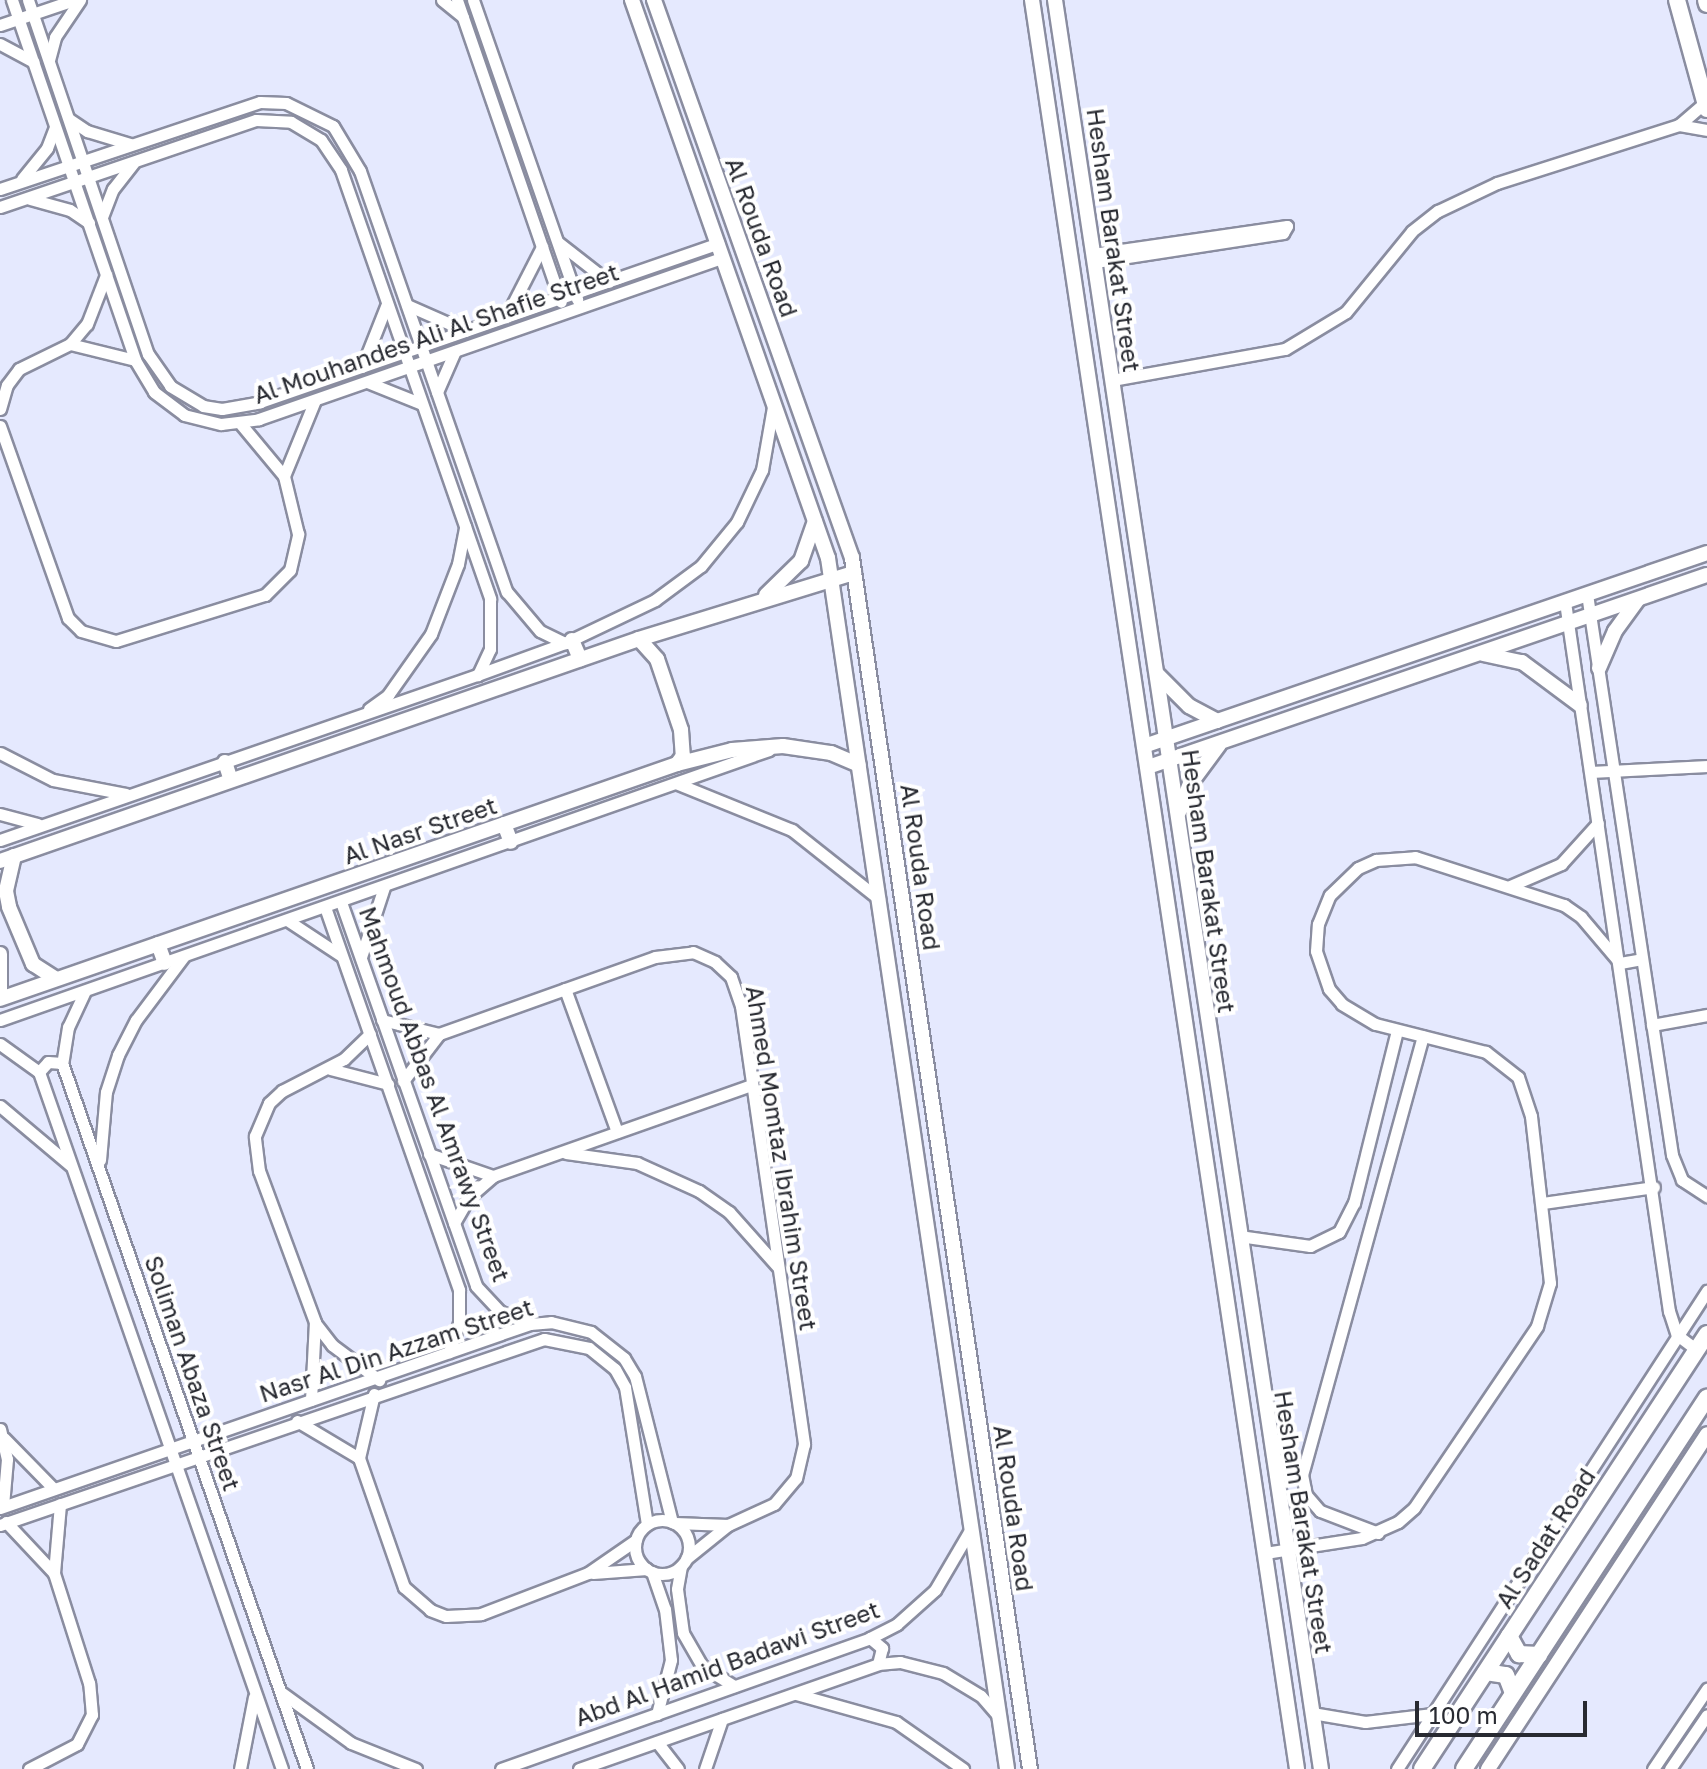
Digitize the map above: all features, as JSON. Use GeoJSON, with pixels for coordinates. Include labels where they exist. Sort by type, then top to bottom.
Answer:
{"type":"FeatureCollection","features":[{"type":"Feature","properties":{"kind":"main road"},"geometry":{"type":"LineString","coordinates":[[1677,0],[1706,106]]}},
{"type":"Feature","properties":{"kind":"main road","name":"Al Sadat Road"},"geometry":{"type":"LineString","coordinates":[[1422,1769],[1707,1334]]}},
{"type":"Feature","properties":{"kind":"main road"},"geometry":{"type":"LineString","coordinates":[[1464,1769],[1707,1397]]}},
{"type":"Feature","properties":{"kind":"main road"},"geometry":{"type":"LineString","coordinates":[[1509,1636],[1519,1654],[1539,1655]]}},
{"type":"Feature","properties":{"kind":"main road"},"geometry":{"type":"LineString","coordinates":[[1486,1672],[1506,1675],[1513,1693]]}},
{"type":"Feature","properties":{"kind":"street","name":"Al Mouhandes Ali Al Shafie Street"},"geometry":{"type":"LineString","coordinates":[[12,0],[135,360],[154,392],[184,415],[240,423],[315,400],[564,313],[721,250]]}},
{"type":"Feature","properties":{"kind":"street","name":"Al Mouhandes Ali Al Shafie Street"},"geometry":{"type":"LineString","coordinates":[[28,0],[148,354],[157,371],[185,398],[213,408],[242,408],[575,293],[721,250]]}},
{"type":"Feature","properties":{"kind":"street"},"geometry":{"type":"LineString","coordinates":[[0,25],[77,0]]}},
{"type":"Feature","properties":{"kind":"street"},"geometry":{"type":"LineString","coordinates":[[48,61],[55,37],[77,0]]}},
{"type":"Feature","properties":{"kind":"street"},"geometry":{"type":"LineString","coordinates":[[442,0],[463,17]]}},
{"type":"Feature","properties":{"kind":"street"},"geometry":{"type":"LineString","coordinates":[[457,0],[564,313]]}},
{"type":"Feature","properties":{"kind":"street"},"geometry":{"type":"LineString","coordinates":[[473,0],[579,307]]}},
{"type":"Feature","properties":{"kind":"street","name":"Al Rouda Road"},"geometry":{"type":"LineString","coordinates":[[632,0],[815,517],[832,578],[1007,1769]]}},
{"type":"Feature","properties":{"kind":"street","name":"Al Rouda Road"},"geometry":{"type":"LineString","coordinates":[[654,0],[854,573],[1030,1769]]}},
{"type":"Feature","properties":{"kind":"street","name":"Hesham Barakat Street"},"geometry":{"type":"LineString","coordinates":[[1032,0],[1297,1769]]}},
{"type":"Feature","properties":{"kind":"street","name":"Hesham Barakat Street"},"geometry":{"type":"LineString","coordinates":[[1055,0],[1321,1769]]}},
{"type":"Feature","properties":{"kind":"street"},"geometry":{"type":"LineString","coordinates":[[644,34],[656,35],[663,26]]}},
{"type":"Feature","properties":{"kind":"street"},"geometry":{"type":"LineString","coordinates":[[0,44],[34,62]]}},
{"type":"Feature","properties":{"kind":"street"},"geometry":{"type":"LineString","coordinates":[[662,83],[669,73],[681,75]]}},
{"type":"Feature","properties":{"kind":"street"},"geometry":{"type":"LineString","coordinates":[[0,189],[260,102],[311,111],[350,146],[507,592],[540,631],[569,641],[580,659]]}},
{"type":"Feature","properties":{"kind":"street"},"geometry":{"type":"LineString","coordinates":[[1112,380],[1285,349],[1346,312],[1412,231],[1457,200],[1679,125],[1706,106]]}},
{"type":"Feature","properties":{"kind":"street"},"geometry":{"type":"LineString","coordinates":[[68,119],[87,131],[130,144]]}},
{"type":"Feature","properties":{"kind":"street"},"geometry":{"type":"LineString","coordinates":[[0,207],[256,120],[307,129],[321,140],[341,170],[493,615],[490,649],[477,675]]}},
{"type":"Feature","properties":{"kind":"street"},"geometry":{"type":"LineString","coordinates":[[1679,125],[1707,130]]}},
{"type":"Feature","properties":{"kind":"street"},"geometry":{"type":"LineString","coordinates":[[19,183],[35,167],[56,126]]}},
{"type":"Feature","properties":{"kind":"street"},"geometry":{"type":"LineString","coordinates":[[1053,138],[1075,133]]}},
{"type":"Feature","properties":{"kind":"street"},"geometry":{"type":"LineString","coordinates":[[102,218],[113,189],[136,160]]}},
{"type":"Feature","properties":{"kind":"street"},"geometry":{"type":"LineString","coordinates":[[25,198],[48,201],[89,223]]}},
{"type":"Feature","properties":{"kind":"street"},"geometry":{"type":"LineString","coordinates":[[1287,226],[1283,233],[1094,258],[1287,226]]}},
{"type":"Feature","properties":{"kind":"street"},"geometry":{"type":"LineString","coordinates":[[556,240],[609,282]]}},
{"type":"Feature","properties":{"kind":"street"},"geometry":{"type":"LineString","coordinates":[[506,317],[542,247]]}},
{"type":"Feature","properties":{"kind":"street"},"geometry":{"type":"LineString","coordinates":[[0,409],[7,385],[19,369],[70,344],[93,312],[106,275]]}},
{"type":"Feature","properties":{"kind":"street"},"geometry":{"type":"LineString","coordinates":[[362,367],[387,303]]}},
{"type":"Feature","properties":{"kind":"street"},"geometry":{"type":"LineString","coordinates":[[407,305],[467,331]]}},
{"type":"Feature","properties":{"kind":"street"},"geometry":{"type":"LineString","coordinates":[[70,344],[135,360]]}},
{"type":"Feature","properties":{"kind":"street"},"geometry":{"type":"LineString","coordinates":[[437,393],[455,351]]}},
{"type":"Feature","properties":{"kind":"street"},"geometry":{"type":"LineString","coordinates":[[366,382],[422,404]]}},
{"type":"Feature","properties":{"kind":"street"},"geometry":{"type":"LineString","coordinates":[[0,840],[569,641],[672,590],[715,553],[737,522],[762,470],[773,398]]}},
{"type":"Feature","properties":{"kind":"street"},"geometry":{"type":"LineString","coordinates":[[284,476],[315,400]]}},
{"type":"Feature","properties":{"kind":"street"},"geometry":{"type":"LineString","coordinates":[[0,426],[64,609],[81,631],[98,639],[116,641],[248,602],[279,584],[290,570],[298,534],[284,476],[240,423]]}},
{"type":"Feature","properties":{"kind":"street"},"geometry":{"type":"LineString","coordinates":[[1097,429],[1119,425]]}},
{"type":"Feature","properties":{"kind":"street"},"geometry":{"type":"LineString","coordinates":[[747,604],[786,579],[801,561],[815,517]]}},
{"type":"Feature","properties":{"kind":"street"},"geometry":{"type":"LineString","coordinates":[[359,716],[388,695],[431,634],[451,588],[465,527]]}},
{"type":"Feature","properties":{"kind":"street"},"geometry":{"type":"LineString","coordinates":[[1144,746],[1707,553]]}},
{"type":"Feature","properties":{"kind":"street"},"geometry":{"type":"LineString","coordinates":[[56,979],[33,964],[9,907],[7,858],[639,639],[854,573]]}},
{"type":"Feature","properties":{"kind":"street"},"geometry":{"type":"LineString","coordinates":[[1148,767],[1707,575]]}},
{"type":"Feature","properties":{"kind":"street"},"geometry":{"type":"LineString","coordinates":[[1587,594],[1675,1167],[1693,1190],[1707,1196]]}},
{"type":"Feature","properties":{"kind":"street"},"geometry":{"type":"LineString","coordinates":[[1599,668],[1615,631],[1639,599]]}},
{"type":"Feature","properties":{"kind":"street"},"geometry":{"type":"LineString","coordinates":[[1565,602],[1654,1187],[1669,1311],[1677,1335],[1697,1350]]}},
{"type":"Feature","properties":{"kind":"street"},"geometry":{"type":"LineString","coordinates":[[639,639],[657,659],[681,730],[683,756],[677,764]]}},
{"type":"Feature","properties":{"kind":"street"},"geometry":{"type":"LineString","coordinates":[[1479,654],[1522,662],[1580,705]]}},
{"type":"Feature","properties":{"kind":"street"},"geometry":{"type":"LineString","coordinates":[[1156,672],[1189,706],[1217,721]]}},
{"type":"Feature","properties":{"kind":"street"},"geometry":{"type":"LineString","coordinates":[[849,695],[873,691]]}},
{"type":"Feature","properties":{"kind":"street"},"geometry":{"type":"LineString","coordinates":[[1178,817],[1190,784],[1222,742]]}},
{"type":"Feature","properties":{"kind":"street"},"geometry":{"type":"LineString","coordinates":[[0,1020],[783,746]]}},
{"type":"Feature","properties":{"kind":"street","name":"Al Nasr Street"},"geometry":{"type":"LineString","coordinates":[[0,996],[677,764],[732,750],[783,746],[831,753],[859,765]]}},
{"type":"Feature","properties":{"kind":"street"},"geometry":{"type":"LineString","coordinates":[[0,753],[76,787],[124,794],[146,790]]}},
{"type":"Feature","properties":{"kind":"street"},"geometry":{"type":"LineString","coordinates":[[225,762],[231,780]]}},
{"type":"Feature","properties":{"kind":"street"},"geometry":{"type":"LineString","coordinates":[[1591,772],[1707,766]]}},
{"type":"Feature","properties":{"kind":"street"},"geometry":{"type":"LineString","coordinates":[[677,784],[792,830],[880,899]]}},
{"type":"Feature","properties":{"kind":"street"},"geometry":{"type":"LineString","coordinates":[[0,814],[29,826],[51,823]]}},
{"type":"Feature","properties":{"kind":"street"},"geometry":{"type":"LineString","coordinates":[[1510,886],[1561,864],[1598,823]]}},
{"type":"Feature","properties":{"kind":"street"},"geometry":{"type":"LineString","coordinates":[[504,824],[511,842]]}},
{"type":"Feature","properties":{"kind":"street"},"geometry":{"type":"LineString","coordinates":[[1265,1553],[1379,1533],[1414,1508],[1537,1326],[1550,1283],[1528,1096],[1518,1077],[1486,1052],[1397,1030],[1357,1016],[1329,989],[1316,942],[1330,895],[1358,868],[1395,856],[1415,857],[1564,905],[1581,917],[1620,963]]}},
{"type":"Feature","properties":{"kind":"street"},"geometry":{"type":"LineString","coordinates":[[360,958],[384,887]]}},
{"type":"Feature","properties":{"kind":"street","name":"Mahmoud Abbas Al Amrawy Street"},"geometry":{"type":"LineString","coordinates":[[341,902],[476,1286],[499,1311],[530,1324]]}},
{"type":"Feature","properties":{"kind":"street","name":"Mahmoud Abbas Al Amrawy Street"},"geometry":{"type":"LineString","coordinates":[[325,907],[459,1290],[459,1323],[449,1352]]}},
{"type":"Feature","properties":{"kind":"street"},"geometry":{"type":"LineString","coordinates":[[287,920],[320,938],[345,961]]}},
{"type":"Feature","properties":{"kind":"street"},"geometry":{"type":"LineString","coordinates":[[158,944],[165,963]]}},
{"type":"Feature","properties":{"kind":"street","name":"Ahmed Momtaz Ibrahim Street"},"geometry":{"type":"LineString","coordinates":[[439,1034],[655,957],[678,952],[708,957],[738,990],[802,1426],[802,1461],[796,1478],[774,1504],[728,1525],[684,1562]]}},
{"type":"Feature","properties":{"kind":"street"},"geometry":{"type":"LineString","coordinates":[[0,954],[0,996]]}},
{"type":"Feature","properties":{"kind":"street"},"geometry":{"type":"LineString","coordinates":[[99,1169],[106,1092],[118,1055],[136,1020],[184,956]]}},
{"type":"Feature","properties":{"kind":"street"},"geometry":{"type":"LineString","coordinates":[[1620,963],[1642,959]]}},
{"type":"Feature","properties":{"kind":"street"},"geometry":{"type":"LineString","coordinates":[[565,989],[617,1132]]}},
{"type":"Feature","properties":{"kind":"street"},"geometry":{"type":"LineString","coordinates":[[0,1044],[39,1072],[48,1062],[62,1063],[68,1027],[85,991]]}},
{"type":"Feature","properties":{"kind":"street"},"geometry":{"type":"LineString","coordinates":[[1652,1025],[1707,1015]]}},
{"type":"Feature","properties":{"kind":"street"},"geometry":{"type":"LineString","coordinates":[[382,1020],[439,1034],[403,1081]]}},
{"type":"Feature","properties":{"kind":"street"},"geometry":{"type":"LineString","coordinates":[[1239,1236],[1310,1246],[1339,1232],[1349,1219],[1397,1030]]}},
{"type":"Feature","properties":{"kind":"street"},"geometry":{"type":"LineString","coordinates":[[370,1034],[329,1069],[282,1091],[269,1103],[255,1136],[259,1171],[315,1322],[332,1345],[377,1377],[378,1393],[359,1458],[404,1587],[430,1610],[446,1616],[481,1614],[588,1573],[636,1540],[647,1524],[674,1522],[687,1535],[677,1589],[683,1633],[702,1666],[734,1686]]}},
{"type":"Feature","properties":{"kind":"street"},"geometry":{"type":"LineString","coordinates":[[1379,1533],[1320,1511],[1306,1495],[1302,1475],[1423,1036]]}},
{"type":"Feature","properties":{"kind":"street","name":"Soliman Abaza Street"},"geometry":{"type":"LineString","coordinates":[[62,1063],[307,1769]]}},
{"type":"Feature","properties":{"kind":"street"},"geometry":{"type":"LineString","coordinates":[[329,1069],[388,1084]]}},
{"type":"Feature","properties":{"kind":"street","name":"Soliman Abaza Street"},"geometry":{"type":"LineString","coordinates":[[39,1072],[282,1769]]}},
{"type":"Feature","properties":{"kind":"street"},"geometry":{"type":"LineString","coordinates":[[454,1223],[469,1197],[493,1176],[751,1085]]}},
{"type":"Feature","properties":{"kind":"street"},"geometry":{"type":"LineString","coordinates":[[0,1106],[73,1169]]}},
{"type":"Feature","properties":{"kind":"street"},"geometry":{"type":"LineString","coordinates":[[1369,1142],[1391,1147]]}},
{"type":"Feature","properties":{"kind":"street"},"geometry":{"type":"LineString","coordinates":[[559,1153],[637,1163],[678,1179],[729,1212],[778,1267]]}},
{"type":"Feature","properties":{"kind":"street"},"geometry":{"type":"LineString","coordinates":[[429,1154],[493,1176]]}},
{"type":"Feature","properties":{"kind":"street"},"geometry":{"type":"LineString","coordinates":[[1205,1161],[1227,1158]]}},
{"type":"Feature","properties":{"kind":"street"},"geometry":{"type":"LineString","coordinates":[[1651,1170],[1675,1167]]}},
{"type":"Feature","properties":{"kind":"street"},"geometry":{"type":"LineString","coordinates":[[923,1189],[945,1186]]}},
{"type":"Feature","properties":{"kind":"street"},"geometry":{"type":"LineString","coordinates":[[1543,1203],[1654,1187]]}},
{"type":"Feature","properties":{"kind":"street"},"geometry":{"type":"LineString","coordinates":[[929,1236],[951,1231]]}},
{"type":"Feature","properties":{"kind":"street"},"geometry":{"type":"LineString","coordinates":[[459,1290],[468,1293],[476,1286]]}},
{"type":"Feature","properties":{"kind":"street"},"geometry":{"type":"LineString","coordinates":[[1397,1769],[1707,1291]]}},
{"type":"Feature","properties":{"kind":"street"},"geometry":{"type":"LineString","coordinates":[[311,1400],[315,1322]]}},
{"type":"Feature","properties":{"kind":"street","name":"Nasr Al Din Azzam Street"},"geometry":{"type":"LineString","coordinates":[[2,1507],[530,1324],[572,1325],[600,1338],[624,1358],[642,1396],[658,1479],[674,1522]]}},
{"type":"Feature","properties":{"kind":"street","name":"Nasr Al Din Azzam Street"},"geometry":{"type":"LineString","coordinates":[[3,1524],[523,1342],[564,1339],[583,1345],[608,1362],[625,1387],[647,1524]]}},
{"type":"Feature","properties":{"kind":"street"},"geometry":{"type":"LineString","coordinates":[[297,1421],[359,1458]]}},
{"type":"Feature","properties":{"kind":"street"},"geometry":{"type":"LineString","coordinates":[[1,1432],[54,1489]]}},
{"type":"Feature","properties":{"kind":"street"},"geometry":{"type":"LineString","coordinates":[[1,1432],[7,1459],[2,1507]]}},
{"type":"Feature","properties":{"kind":"street"},"geometry":{"type":"LineString","coordinates":[[1488,1769],[1707,1434]]}},
{"type":"Feature","properties":{"kind":"street"},"geometry":{"type":"LineString","coordinates":[[29,1769],[77,1744],[92,1715],[89,1683],[54,1573],[60,1504]]}},
{"type":"Feature","properties":{"kind":"street","name":"Ahmed Momtaz Ibrahim Street"},"geometry":{"type":"LineString","coordinates":[[674,1522],[728,1525]]}},
{"type":"Feature","properties":{"kind":"street"},"geometry":{"type":"LineString","coordinates":[[3,1524],[54,1573]]}},
{"type":"Feature","properties":{"kind":"street","name":"Abd Al Hamid Badawi Street"},"geometry":{"type":"LineString","coordinates":[[501,1769],[870,1638],[897,1624],[935,1590],[973,1526]]}},
{"type":"Feature","properties":{"kind":"street"},"geometry":{"type":"LineString","coordinates":[[636,1540],[636,1555],[650,1571],[665,1609],[671,1660],[657,1714]]}},
{"type":"Feature","properties":{"kind":"street"},"geometry":{"type":"LineString","coordinates":[[588,1573],[668,1573],[684,1562]]}},
{"type":"Feature","properties":{"kind":"street"},"geometry":{"type":"LineString","coordinates":[[870,1638],[882,1648],[878,1664]]}},
{"type":"Feature","properties":{"kind":"street","name":"Abd Al Hamid Badawi Street"},"geometry":{"type":"LineString","coordinates":[[579,1769],[878,1664],[900,1662],[943,1673],[981,1696],[999,1717]]}},
{"type":"Feature","properties":{"kind":"street"},"geometry":{"type":"LineString","coordinates":[[1653,1769],[1707,1689]]}},
{"type":"Feature","properties":{"kind":"street"},"geometry":{"type":"LineString","coordinates":[[281,1692],[351,1743],[416,1769]]}},
{"type":"Feature","properties":{"kind":"street"},"geometry":{"type":"LineString","coordinates":[[240,1769],[255,1693]]}},
{"type":"Feature","properties":{"kind":"street"},"geometry":{"type":"LineString","coordinates":[[795,1694],[896,1722],[963,1769]]}},
{"type":"Feature","properties":{"kind":"street"},"geometry":{"type":"LineString","coordinates":[[1312,1713],[1365,1722],[1433,1714]]}},
{"type":"Feature","properties":{"kind":"street"},"geometry":{"type":"LineString","coordinates":[[1670,1769],[1705,1718],[1691,1713]]}},
{"type":"Feature","properties":{"kind":"street"},"geometry":{"type":"LineString","coordinates":[[705,1769],[722,1719]]}},
{"type":"Feature","properties":{"kind":"street"},"geometry":{"type":"LineString","coordinates":[[657,1742],[678,1769]]}}]}
